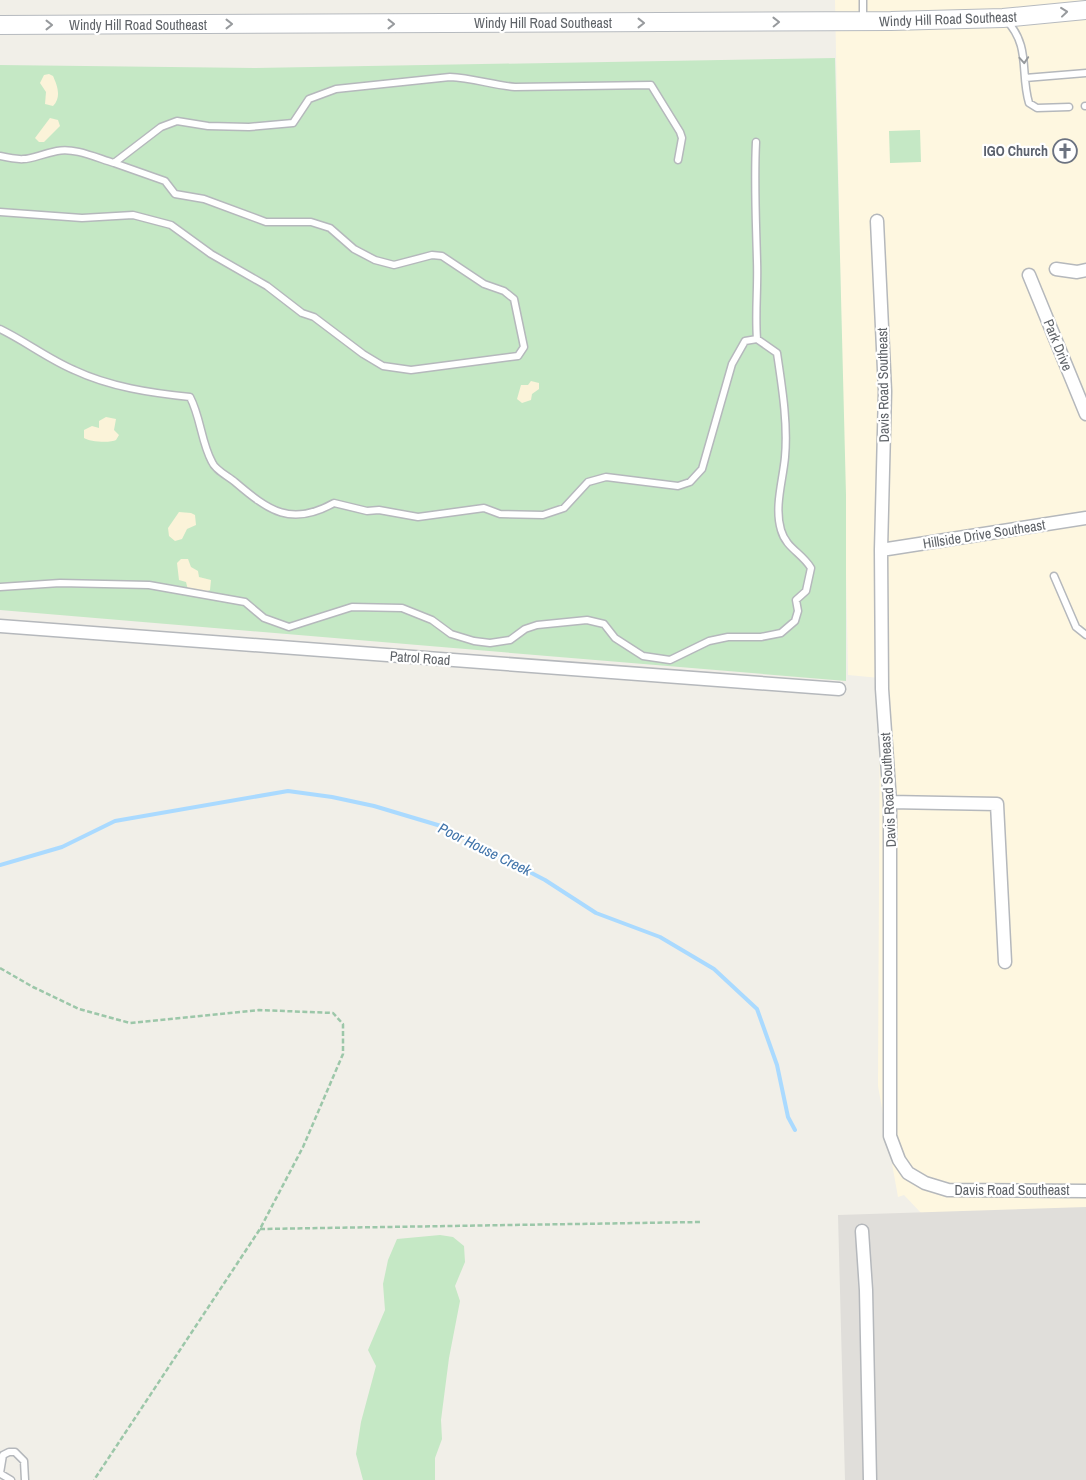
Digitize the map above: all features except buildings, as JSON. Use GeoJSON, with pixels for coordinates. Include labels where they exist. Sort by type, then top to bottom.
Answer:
{"type":"FeatureCollection","features":[{"type":"Feature","properties":{"kind":"main road","name":"Windy Hill Road Southeast"},"geometry":{"type":"LineString","coordinates":[[0,25],[863,22],[1003,18],[1086,10]]}},
{"type":"Feature","properties":{"kind":"street","name":"Davis Road Southeast"},"geometry":{"type":"LineString","coordinates":[[877,222],[885,391],[881,550],[882,689],[890,802],[890,1136],[899,1160],[908,1174],[925,1183],[948,1190],[1086,1191]]}},
{"type":"Feature","properties":{"kind":"street"},"geometry":{"type":"LineString","coordinates":[[1056,268],[1077,272],[1086,270]]}},
{"type":"Feature","properties":{"kind":"street","name":"Park Drive"},"geometry":{"type":"LineString","coordinates":[[1029,275],[1086,414]]}},
{"type":"Feature","properties":{"kind":"street","name":"Hillside Drive Southeast"},"geometry":{"type":"LineString","coordinates":[[881,550],[1086,518]]}},
{"type":"Feature","properties":{"kind":"street","name":"Patrol Road"},"geometry":{"type":"LineString","coordinates":[[0,626],[839,688]]}},
{"type":"Feature","properties":{"kind":"street"},"geometry":{"type":"LineString","coordinates":[[890,802],[997,804],[1005,962]]}},
{"type":"Feature","properties":{"kind":"street"},"geometry":{"type":"LineString","coordinates":[[862,1231],[866,1290],[870,1480]]}},
{"type":"Feature","properties":{"kind":"lane"},"geometry":{"type":"LineString","coordinates":[[863,0],[863,22]]}},
{"type":"Feature","properties":{"kind":"lane"},"geometry":{"type":"LineString","coordinates":[[1003,18],[1016,32],[1023,48],[1029,103],[1037,108],[1069,107]]}},
{"type":"Feature","properties":{"kind":"lane"},"geometry":{"type":"LineString","coordinates":[[1025,78],[1086,73]]}},
{"type":"Feature","properties":{"kind":"lane"},"geometry":{"type":"LineString","coordinates":[[114,162],[161,127],[177,121],[208,126],[249,127],[293,123],[309,99],[336,89],[450,77],[469,78],[493,85],[514,87],[651,85],[680,132],[682,138],[678,160]]}},
{"type":"Feature","properties":{"kind":"lane"},"geometry":{"type":"LineString","coordinates":[[756,142],[754,190],[757,262],[755,318],[757,339]]}},
{"type":"Feature","properties":{"kind":"lane"},"geometry":{"type":"LineString","coordinates":[[0,156],[22,161],[57,151],[76,152],[114,162],[165,181],[175,194],[204,199],[266,222],[311,222],[330,228],[354,249],[375,260],[394,265],[432,255],[442,256],[484,284],[504,291],[514,299],[524,348],[518,356],[472,363],[411,370],[383,366],[363,354],[314,316],[302,313],[267,286],[211,254],[171,225],[133,215],[82,218],[0,212]]}},
{"type":"Feature","properties":{"kind":"lane"},"geometry":{"type":"LineString","coordinates":[[0,329],[53,360],[98,380],[141,392],[190,397],[198,412],[212,464],[256,501],[278,513],[298,515],[316,512],[334,503],[367,511],[378,510],[418,517],[484,508],[500,514],[543,515],[564,508],[588,482],[606,478],[678,486],[690,482],[702,469],[732,364],[745,341],[757,339],[777,353],[782,385],[785,456],[779,512],[781,530],[790,548],[804,556],[811,568],[806,591],[796,600],[798,611],[795,621],[781,633],[762,637],[728,637],[709,641],[670,660],[643,656],[622,644],[604,624],[587,620],[525,628],[510,640],[490,643],[474,642],[451,634],[432,620],[402,608],[352,607],[288,627],[264,618],[245,602],[149,585],[60,582],[0,587]]}},
{"type":"Feature","properties":{"kind":"lane"},"geometry":{"type":"LineString","coordinates":[[1054,576],[1076,628],[1086,635]]}},
{"type":"Feature","properties":{"kind":"lane"},"geometry":{"type":"LineString","coordinates":[[11,1480],[0,1474],[3,1455],[9,1452],[15,1452],[24,1461],[25,1480]]}},
{"type":"Feature","properties":{"kind":"path"},"geometry":{"type":"LineString","coordinates":[[0,968],[33,987],[78,1008],[130,1023],[259,1010],[333,1013],[343,1024],[343,1054],[303,1147],[260,1229],[94,1480]]}},
{"type":"Feature","properties":{"kind":"path"},"geometry":{"type":"LineString","coordinates":[[260,1229],[701,1222]]}},
{"type":"Feature","properties":{"kind":"shaded area"},"geometry":{"type":"Polygon","coordinates":[[[835,0],[1086,0],[1086,1387],[904,1195],[898,1197],[878,1086],[880,678],[848,675],[835,0]]]}},
{"type":"Feature","properties":{"kind":"shaded area"},"geometry":{"type":"Polygon","coordinates":[[[1086,1207],[1086,1480],[845,1480],[838,1215],[1086,1207]]]}},
{"type":"Feature","properties":{"kind":"green space"},"geometry":{"type":"Polygon","coordinates":[[[835,58],[846,495],[846,681],[0,610],[0,65],[255,68],[835,58]]]}},
{"type":"Feature","properties":{"kind":"green space"},"geometry":{"type":"Polygon","coordinates":[[[920,130],[921,162],[890,163],[889,131],[920,130]]]}},
{"type":"Feature","properties":{"kind":"green space"},"geometry":{"type":"Polygon","coordinates":[[[440,1235],[453,1237],[464,1246],[465,1262],[455,1286],[460,1301],[449,1358],[441,1420],[442,1439],[435,1458],[435,1480],[363,1480],[356,1454],[361,1422],[376,1366],[368,1350],[385,1310],[383,1284],[388,1260],[397,1239],[440,1235]]]}},
{"type":"Feature","properties":{"kind":"sand"},"geometry":{"type":"Polygon","coordinates":[[[49,74],[53,76],[58,91],[56,102],[53,106],[45,104],[46,92],[40,83],[44,75],[49,74]]]}},
{"type":"Feature","properties":{"kind":"sand"},"geometry":{"type":"Polygon","coordinates":[[[50,118],[58,120],[60,126],[44,142],[39,142],[35,138],[50,118]]]}},
{"type":"Feature","properties":{"kind":"sand"},"geometry":{"type":"Polygon","coordinates":[[[531,381],[539,383],[539,389],[532,394],[531,400],[522,403],[517,399],[521,385],[528,385],[531,381]]]}},
{"type":"Feature","properties":{"kind":"sand"},"geometry":{"type":"Polygon","coordinates":[[[106,417],[116,419],[114,430],[119,435],[116,440],[100,442],[84,438],[84,430],[92,426],[99,428],[99,421],[106,417]]]}},
{"type":"Feature","properties":{"kind":"sand"},"geometry":{"type":"Polygon","coordinates":[[[179,512],[195,515],[196,525],[187,529],[182,539],[175,541],[169,536],[168,528],[179,512]]]}},
{"type":"Feature","properties":{"kind":"sand"},"geometry":{"type":"Polygon","coordinates":[[[181,559],[188,559],[191,567],[198,571],[199,577],[211,580],[210,590],[202,593],[197,590],[188,590],[186,582],[179,580],[177,563],[181,559]]]}},
{"type":"Feature","properties":{"kind":"waterway","name":"Poor House Creek"},"geometry":{"type":"LineString","coordinates":[[0,865],[62,847],[115,821],[288,791],[332,797],[374,806],[441,826],[545,880],[596,913],[660,937],[714,969],[757,1009],[777,1065],[788,1117],[795,1130]]}},
{"type":"Feature","properties":{"kind":"place","name":"IGO Church"},"geometry":{"type":"Point","coordinates":[1065,151]}}]}
